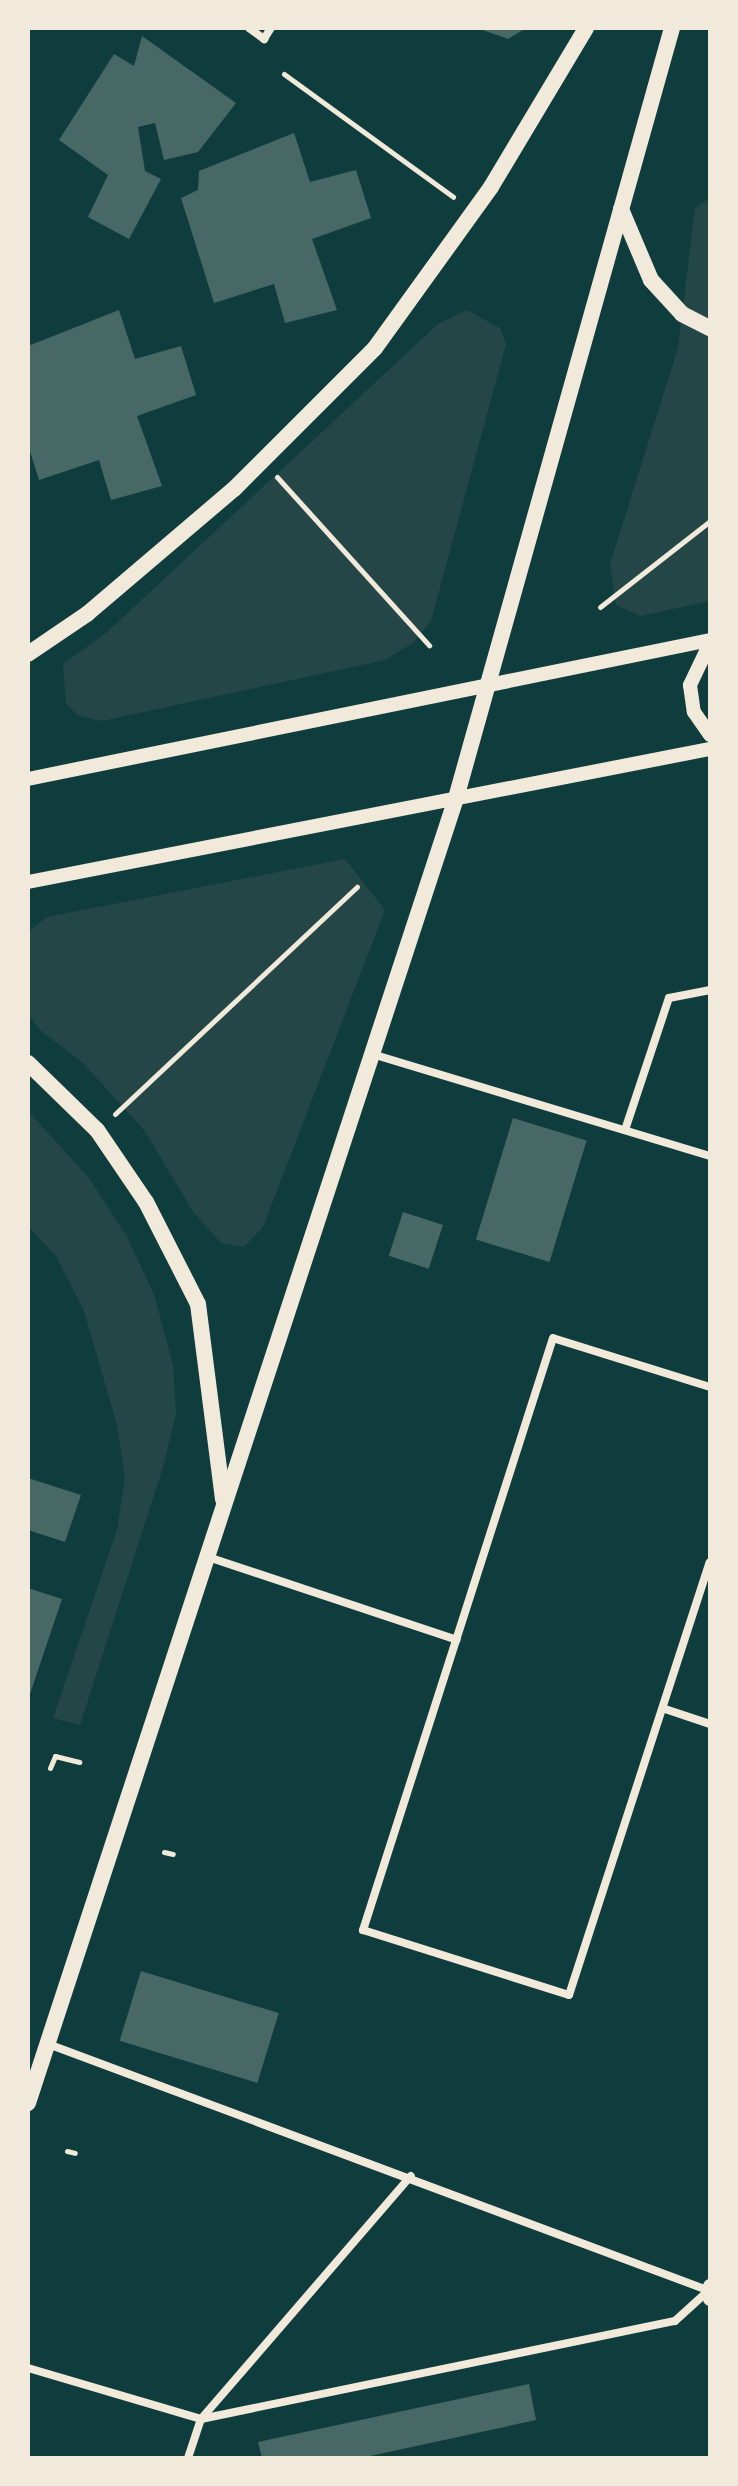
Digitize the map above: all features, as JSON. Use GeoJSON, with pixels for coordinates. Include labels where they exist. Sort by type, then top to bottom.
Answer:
{"type":"FeatureCollection","features":[{"type":"Feature","properties":{"kind":"main road"},"geometry":{"type":"LineString","coordinates":[[28,654],[87,614],[234,489],[375,348],[491,187],[586,28]]}},
{"type":"Feature","properties":{"kind":"main road"},"geometry":{"type":"LineString","coordinates":[[28,2103],[456,798],[672,28]]}},
{"type":"Feature","properties":{"kind":"main road"},"geometry":{"type":"LineString","coordinates":[[621,209],[651,280],[682,314],[710,328]]}},
{"type":"Feature","properties":{"kind":"main road"},"geometry":{"type":"LineString","coordinates":[[28,1063],[97,1130],[146,1202],[198,1304],[223,1506]]}},
{"type":"Feature","properties":{"kind":"street"},"geometry":{"type":"LineString","coordinates":[[249,28],[264,39],[271,28]]}},
{"type":"Feature","properties":{"kind":"street"},"geometry":{"type":"LineString","coordinates":[[28,779],[710,642]]}},
{"type":"Feature","properties":{"kind":"street"},"geometry":{"type":"LineString","coordinates":[[710,642],[690,685],[694,712],[710,735]]}},
{"type":"Feature","properties":{"kind":"street"},"geometry":{"type":"LineString","coordinates":[[28,882],[710,749]]}},
{"type":"Feature","properties":{"kind":"street"},"geometry":{"type":"LineString","coordinates":[[625,1130],[669,998],[710,990]]}},
{"type":"Feature","properties":{"kind":"street"},"geometry":{"type":"LineString","coordinates":[[371,1054],[710,1156]]}},
{"type":"Feature","properties":{"kind":"street"},"geometry":{"type":"LineString","coordinates":[[710,1387],[553,1338],[363,1930],[569,1995],[665,1709],[710,1562]]}},
{"type":"Feature","properties":{"kind":"street"},"geometry":{"type":"LineString","coordinates":[[207,1557],[457,1640]]}},
{"type":"Feature","properties":{"kind":"street"},"geometry":{"type":"LineString","coordinates":[[665,1709],[710,1724]]}},
{"type":"Feature","properties":{"kind":"street"},"geometry":{"type":"LineString","coordinates":[[28,2368],[201,2419],[675,2321],[710,2291],[411,2176],[47,2044]]}},
{"type":"Feature","properties":{"kind":"street"},"geometry":{"type":"LineString","coordinates":[[188,2458],[201,2419],[411,2176]]}},
{"type":"Feature","properties":{"kind":"path"},"geometry":{"type":"LineString","coordinates":[[284,74],[453,197]]}},
{"type":"Feature","properties":{"kind":"path"},"geometry":{"type":"LineString","coordinates":[[276,475],[429,645]]}},
{"type":"Feature","properties":{"kind":"path"},"geometry":{"type":"LineString","coordinates":[[600,607],[710,521]]}},
{"type":"Feature","properties":{"kind":"path"},"geometry":{"type":"LineString","coordinates":[[115,1114],[357,887]]}},
{"type":"Feature","properties":{"kind":"path"},"geometry":{"type":"LineString","coordinates":[[50,1768],[55,1756],[79,1762]]}},
{"type":"Feature","properties":{"kind":"path"},"geometry":{"type":"LineString","coordinates":[[164,1852],[173,1854]]}},
{"type":"Feature","properties":{"kind":"path"},"geometry":{"type":"LineString","coordinates":[[67,2151],[75,2153]]}},
{"type":"Feature","properties":{"kind":"shaded area"},"geometry":{"type":"Polygon","coordinates":[[[710,198],[710,601],[640,616],[616,605],[610,564],[678,348],[695,208],[710,198]]]}},
{"type":"Feature","properties":{"kind":"shaded area"},"geometry":{"type":"Polygon","coordinates":[[[467,310],[500,328],[506,344],[431,621],[413,643],[385,660],[102,721],[79,716],[66,704],[63,664],[106,633],[438,324],[467,310]]]}},
{"type":"Feature","properties":{"kind":"shaded area"},"geometry":{"type":"Polygon","coordinates":[[[345,859],[385,910],[263,1227],[244,1247],[221,1243],[194,1213],[144,1130],[83,1063],[40,1030],[28,1014],[28,932],[47,917],[345,859]]]}},
{"type":"Feature","properties":{"kind":"shaded area"},"geometry":{"type":"Polygon","coordinates":[[[28,1111],[89,1178],[126,1235],[154,1294],[173,1365],[176,1413],[164,1464],[80,1725],[53,1718],[117,1530],[125,1478],[117,1425],[84,1311],[56,1256],[28,1226],[28,1111]]]}},
{"type":"Feature","properties":{"kind":"building"},"geometry":{"type":"Polygon","coordinates":[[[477,28],[526,28],[508,39],[477,28]]]}},
{"type":"Feature","properties":{"kind":"building"},"geometry":{"type":"Polygon","coordinates":[[[142,36],[236,103],[198,152],[164,160],[155,123],[138,127],[145,171],[161,179],[129,239],[88,217],[108,175],[59,140],[114,54],[134,66],[142,36]]]}},
{"type":"Feature","properties":{"kind":"building"},"geometry":{"type":"Polygon","coordinates":[[[294,133],[310,182],[356,170],[371,218],[312,239],[337,310],[285,323],[274,284],[214,303],[181,198],[198,190],[199,171],[294,133]]]}},
{"type":"Feature","properties":{"kind":"building"},"geometry":{"type":"Polygon","coordinates":[[[119,310],[135,359],[181,346],[196,395],[137,416],[162,486],[111,500],[99,460],[39,480],[28,445],[28,346],[119,310]]]}},
{"type":"Feature","properties":{"kind":"building"},"geometry":{"type":"Polygon","coordinates":[[[513,1118],[587,1141],[550,1262],[476,1239],[513,1118]]]}},
{"type":"Feature","properties":{"kind":"building"},"geometry":{"type":"Polygon","coordinates":[[[403,1212],[443,1225],[429,1269],[389,1256],[403,1212]]]}},
{"type":"Feature","properties":{"kind":"building"},"geometry":{"type":"Polygon","coordinates":[[[28,1478],[81,1495],[65,1542],[28,1530],[28,1478]]]}},
{"type":"Feature","properties":{"kind":"building"},"geometry":{"type":"Polygon","coordinates":[[[28,1588],[62,1599],[29,1697],[28,1697],[28,1588]]]}},
{"type":"Feature","properties":{"kind":"building"},"geometry":{"type":"Polygon","coordinates":[[[141,1971],[279,2013],[257,2083],[120,2041],[141,1971]]]}},
{"type":"Feature","properties":{"kind":"building"},"geometry":{"type":"Polygon","coordinates":[[[529,2384],[536,2420],[361,2458],[262,2458],[258,2442],[529,2384]]]}}]}
